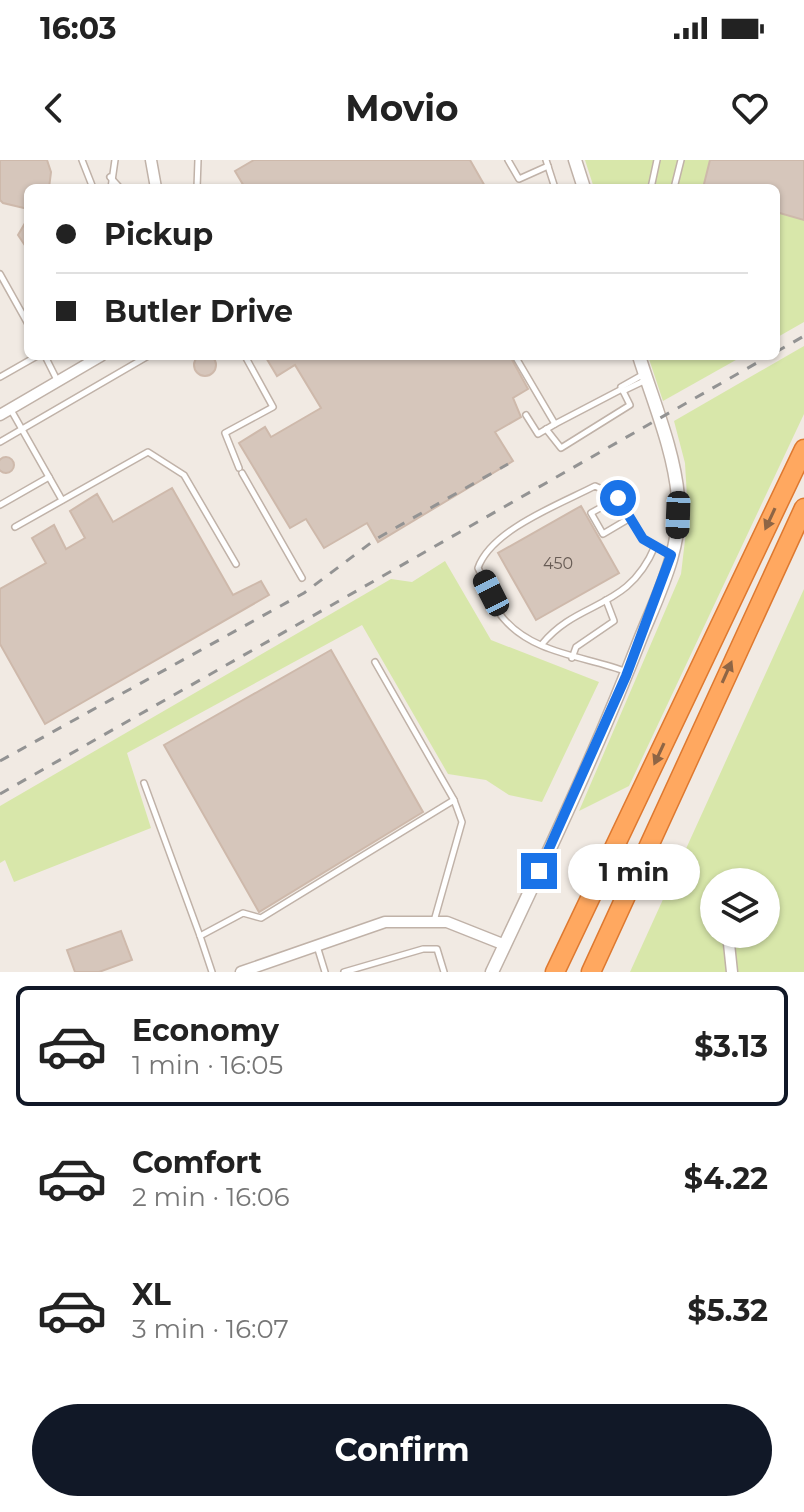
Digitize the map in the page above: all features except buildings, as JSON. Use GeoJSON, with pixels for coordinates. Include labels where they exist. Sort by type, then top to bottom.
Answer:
{"type":"FeatureCollection","features":[{"type":"Feature","properties":{"kind":"highway"},"geometry":{"type":"LineString","coordinates":[[555,972],[804,449]]}},
{"type":"Feature","properties":{"kind":"highway"},"geometry":{"type":"LineString","coordinates":[[591,972],[804,508]]}},
{"type":"Feature","properties":{"kind":"street"},"geometry":{"type":"LineString","coordinates":[[151,160],[155,184]]}},
{"type":"Feature","properties":{"kind":"street"},"geometry":{"type":"LineString","coordinates":[[575,160],[583,184]]}},
{"type":"Feature","properties":{"kind":"street"},"geometry":{"type":"LineString","coordinates":[[0,415],[91,360]]}},
{"type":"Feature","properties":{"kind":"street"},"geometry":{"type":"LineString","coordinates":[[492,972],[628,672],[677,533],[678,497],[640,360]]}},
{"type":"Feature","properties":{"kind":"street"},"geometry":{"type":"LineString","coordinates":[[241,972],[385,922],[447,922],[505,945]]}},
{"type":"Feature","properties":{"kind":"street"},"geometry":{"type":"LineString","coordinates":[[729,948],[732,972]]}},
{"type":"Feature","properties":{"kind":"lane"},"geometry":{"type":"LineString","coordinates":[[82,160],[91,184]]}},
{"type":"Feature","properties":{"kind":"lane"},"geometry":{"type":"LineString","coordinates":[[111,184],[115,160]]}},
{"type":"Feature","properties":{"kind":"lane"},"geometry":{"type":"LineString","coordinates":[[197,184],[198,160]]}},
{"type":"Feature","properties":{"kind":"lane"},"geometry":{"type":"LineString","coordinates":[[508,160],[519,179],[547,163],[554,184]]}},
{"type":"Feature","properties":{"kind":"lane"},"geometry":{"type":"LineString","coordinates":[[652,184],[657,160]]}},
{"type":"Feature","properties":{"kind":"lane"},"geometry":{"type":"LineString","coordinates":[[675,184],[681,160]]}},
{"type":"Feature","properties":{"kind":"lane"},"geometry":{"type":"LineString","coordinates":[[110,176],[117,184]]}},
{"type":"Feature","properties":{"kind":"lane"},"geometry":{"type":"LineString","coordinates":[[0,274],[24,317]]}},
{"type":"Feature","properties":{"kind":"lane"},"geometry":{"type":"LineString","coordinates":[[0,377],[30,360]]}},
{"type":"Feature","properties":{"kind":"lane"},"geometry":{"type":"LineString","coordinates":[[47,360],[58,382]]}},
{"type":"Feature","properties":{"kind":"lane"},"geometry":{"type":"LineString","coordinates":[[0,442],[142,360]]}},
{"type":"Feature","properties":{"kind":"lane"},"geometry":{"type":"LineString","coordinates":[[247,360],[273,407],[225,433],[241,470],[302,578]]}},
{"type":"Feature","properties":{"kind":"lane"},"geometry":{"type":"LineString","coordinates":[[517,360],[555,424]]}},
{"type":"Feature","properties":{"kind":"lane"},"geometry":{"type":"LineString","coordinates":[[526,415],[536,434],[645,377]]}},
{"type":"Feature","properties":{"kind":"lane"},"geometry":{"type":"LineString","coordinates":[[546,429],[561,448],[630,408],[622,389]]}},
{"type":"Feature","properties":{"kind":"lane"},"geometry":{"type":"LineString","coordinates":[[11,409],[62,500]]}},
{"type":"Feature","properties":{"kind":"lane"},"geometry":{"type":"LineString","coordinates":[[15,527],[148,452],[184,475],[236,564]]}},
{"type":"Feature","properties":{"kind":"lane"},"geometry":{"type":"LineString","coordinates":[[0,505],[49,477]]}},
{"type":"Feature","properties":{"kind":"lane"},"geometry":{"type":"LineString","coordinates":[[628,672],[602,662],[572,658],[542,644],[503,618],[478,568],[482,555],[504,535],[595,486],[618,498],[643,539],[671,555]]}},
{"type":"Feature","properties":{"kind":"lane"},"geometry":{"type":"LineString","coordinates":[[618,498],[591,513],[603,534],[630,518]]}},
{"type":"Feature","properties":{"kind":"lane"},"geometry":{"type":"LineString","coordinates":[[542,644],[553,631],[636,581],[655,546]]}},
{"type":"Feature","properties":{"kind":"lane"},"geometry":{"type":"LineString","coordinates":[[572,658],[576,647],[614,621],[606,600]]}},
{"type":"Feature","properties":{"kind":"lane"},"geometry":{"type":"LineString","coordinates":[[375,662],[454,800],[462,822],[434,922]]}},
{"type":"Feature","properties":{"kind":"lane"},"geometry":{"type":"LineString","coordinates":[[144,783],[212,972]]}},
{"type":"Feature","properties":{"kind":"lane"},"geometry":{"type":"LineString","coordinates":[[200,936],[243,913],[261,918],[454,800]]}},
{"type":"Feature","properties":{"kind":"lane"},"geometry":{"type":"LineString","coordinates":[[317,946],[325,972]]}},
{"type":"Feature","properties":{"kind":"lane"},"geometry":{"type":"LineString","coordinates":[[344,972],[423,949],[437,949],[444,970],[434,972]]}},
{"type":"Feature","properties":{"kind":"lane"},"geometry":{"type":"LineString","coordinates":[[368,964],[371,972]]}},
{"type":"Feature","properties":{"kind":"green space"},"geometry":{"type":"Polygon","coordinates":[[[585,160],[804,160],[804,322],[780,336],[780,184],[593,184],[585,160]]]}},
{"type":"Feature","properties":{"kind":"green space"},"geometry":{"type":"Polygon","coordinates":[[[804,346],[804,414],[629,786],[579,811],[681,574],[688,515],[685,463],[674,421],[804,346]]]}},
{"type":"Feature","properties":{"kind":"green space"},"geometry":{"type":"Polygon","coordinates":[[[649,360],[736,360],[663,401],[649,360]]]}},
{"type":"Feature","properties":{"kind":"green space"},"geometry":{"type":"Polygon","coordinates":[[[445,561],[491,640],[599,682],[542,802],[509,795],[486,780],[448,774],[362,625],[127,753],[151,828],[14,882],[5,860],[0,863],[0,806],[391,579],[412,582],[445,561]]]}},
{"type":"Feature","properties":{"kind":"green space"},"geometry":{"type":"Polygon","coordinates":[[[804,589],[804,972],[630,972],[804,589]]]}},
{"type":"Feature","properties":{"kind":"railway"},"geometry":{"type":"LineString","coordinates":[[780,350],[804,336]]}},
{"type":"Feature","properties":{"kind":"railway"},"geometry":{"type":"LineString","coordinates":[[0,794],[762,360]]}},
{"type":"Feature","properties":{"kind":"railway"},"geometry":{"type":"LineString","coordinates":[[0,761],[304,593],[376,539],[508,464]]}},
{"type":"Feature","properties":{"kind":"route"},"geometry":{"type":"LineString","coordinates":[[539,871],[626,676],[671,555],[643,539],[618,498]]}}]}
